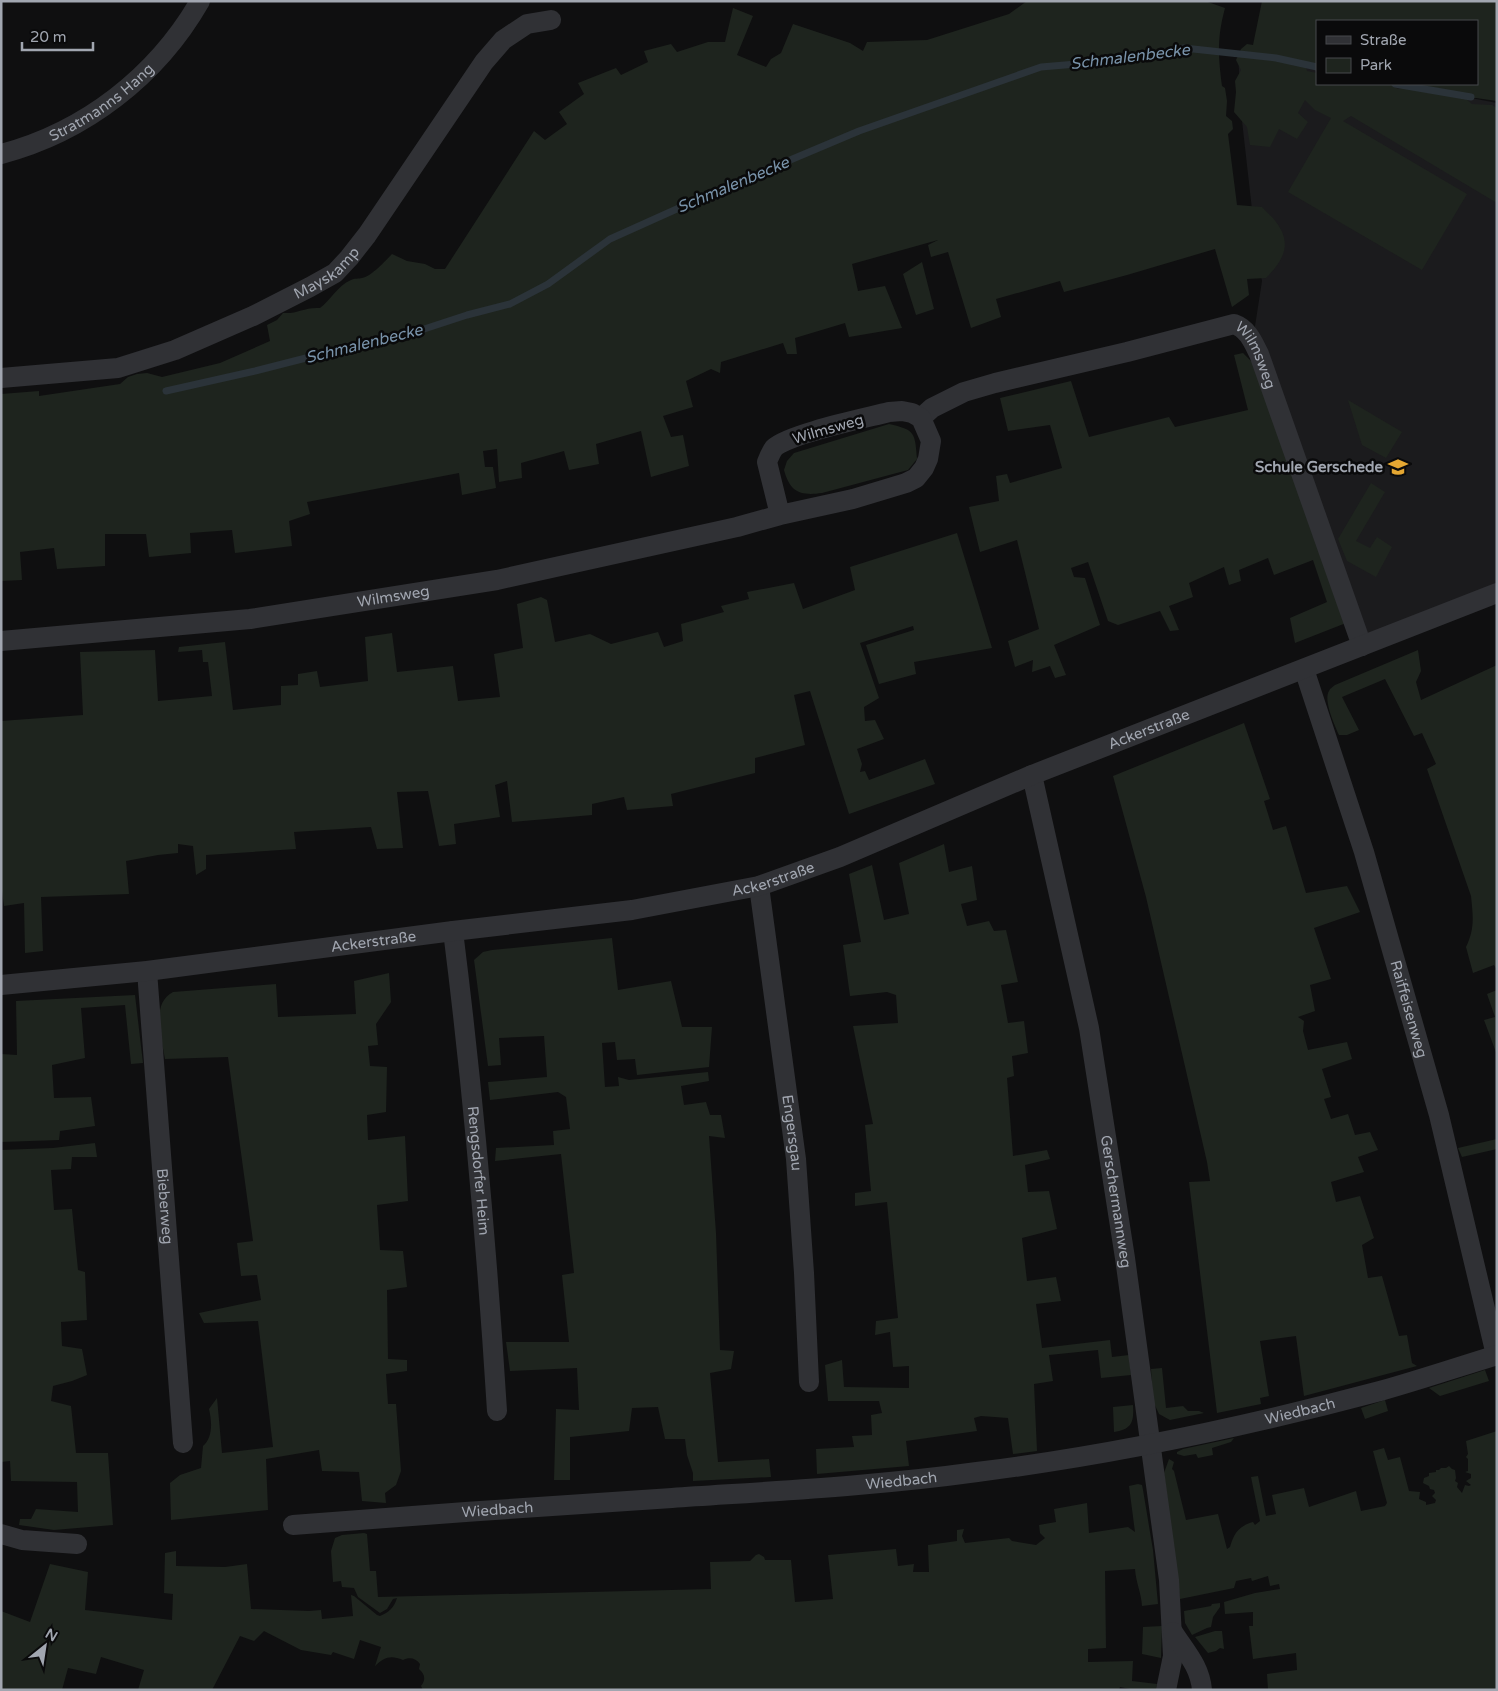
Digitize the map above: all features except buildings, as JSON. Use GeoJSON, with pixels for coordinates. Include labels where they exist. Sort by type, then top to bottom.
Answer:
{"type":"FeatureCollection","features":[{"type":"Feature","properties":{"kind":"street","name":"Stratmanns Hang"},"geometry":{"type":"LineString","coordinates":[[1,154],[19,150],[68,129],[112,100],[133,83],[164,52],[186,24],[200,1]]}},
{"type":"Feature","properties":{"kind":"street","name":"Mayskamp"},"geometry":{"type":"LineString","coordinates":[[1,378],[118,368],[175,350],[253,316],[335,273],[350,258],[367,236],[484,62],[503,40],[527,24],[551,20]]}},
{"type":"Feature","properties":{"kind":"street","name":"Wilmsweg"},"geometry":{"type":"LineString","coordinates":[[922,418],[932,408],[964,392],[995,383],[1127,352],[1234,324],[1242,327],[1248,333],[1260,354],[1362,646]]}},
{"type":"Feature","properties":{"kind":"street","name":"Wilmsweg"},"geometry":{"type":"LineString","coordinates":[[1,640],[250,619],[498,580],[737,527],[780,515],[853,499],[906,483],[916,478],[928,460],[931,442],[922,418],[902,411],[889,412],[801,435],[778,445],[774,448],[767,462],[780,515]]}},
{"type":"Feature","properties":{"kind":"street","name":"Ackerstraße"},"geometry":{"type":"LineString","coordinates":[[1,985],[147,971],[452,931],[632,910],[759,886],[840,857],[1032,775],[1304,670],[1497,592]]}},
{"type":"Feature","properties":{"kind":"street","name":"Raiffeisenweg"},"geometry":{"type":"LineString","coordinates":[[1304,670],[1364,852],[1439,1116],[1496,1355]]}},
{"type":"Feature","properties":{"kind":"street","name":"Gerschermannweg"},"geometry":{"type":"LineString","coordinates":[[1032,775],[1090,1028],[1125,1258],[1168,1580],[1173,1632],[1173,1656],[1166,1690]]}},
{"type":"Feature","properties":{"kind":"street","name":"Engersgau"},"geometry":{"type":"LineString","coordinates":[[759,886],[796,1159],[809,1382]]}},
{"type":"Feature","properties":{"kind":"street","name":"Rengsdorfer Heim"},"geometry":{"type":"LineString","coordinates":[[452,931],[464,1020],[480,1182],[497,1411]]}},
{"type":"Feature","properties":{"kind":"street","name":"Bieberweg"},"geometry":{"type":"LineString","coordinates":[[147,971],[183,1443]]}},
{"type":"Feature","properties":{"kind":"street","name":"Wiedbach"},"geometry":{"type":"LineString","coordinates":[[293,1525],[921,1479],[1056,1461],[1150,1444],[1357,1397],[1496,1355]]}},
{"type":"Feature","properties":{"kind":"street"},"geometry":{"type":"LineString","coordinates":[[1,1534],[22,1540],[77,1544]]}},
{"type":"Feature","properties":{"kind":"street","name":"Gerschermannweg"},"geometry":{"type":"LineString","coordinates":[[1173,1632],[1194,1663],[1202,1690]]}},
{"type":"Feature","properties":{"kind":"shaded area","name":"Schule Gerschede"},"geometry":{"type":"Polygon","coordinates":[[[1238,51],[1316,67],[1316,85],[1404,85],[1497,103],[1497,594],[1362,645],[1253,339],[1262,281],[1257,254],[1241,112],[1238,51]]]}},
{"type":"Feature","properties":{"kind":"green space"},"geometry":{"type":"Polygon","coordinates":[[[1027,1],[1205,1],[1225,8],[1219,38],[1219,56],[1222,86],[1225,88],[1227,101],[1226,116],[1232,121],[1233,129],[1228,134],[1237,205],[1262,207],[1281,230],[1285,245],[1281,259],[1266,278],[1247,279],[1249,295],[1232,307],[1215,249],[1064,292],[1060,281],[996,299],[1001,317],[971,328],[948,252],[931,257],[928,245],[938,240],[852,264],[858,291],[885,286],[902,328],[849,337],[845,323],[795,338],[797,354],[787,354],[783,343],[721,362],[720,373],[711,369],[686,381],[693,407],[663,416],[671,437],[683,435],[689,466],[651,477],[641,431],[596,444],[599,464],[569,470],[564,451],[521,463],[522,478],[499,482],[497,449],[483,451],[485,467],[493,467],[496,488],[462,495],[459,473],[307,502],[310,514],[289,521],[292,546],[235,553],[232,530],[190,533],[191,553],[149,557],[146,534],[105,534],[105,566],[57,569],[54,548],[20,552],[22,580],[1,581],[1,394],[39,391],[39,396],[120,384],[128,377],[137,374],[147,373],[162,377],[220,363],[270,341],[267,325],[277,320],[283,313],[320,308],[346,283],[352,279],[366,277],[392,254],[407,261],[425,264],[435,269],[445,269],[534,131],[545,140],[567,124],[559,112],[584,94],[578,83],[616,68],[621,75],[648,62],[644,51],[671,44],[677,52],[708,42],[725,42],[733,8],[753,16],[737,55],[766,67],[771,59],[781,53],[793,24],[850,43],[863,51],[867,42],[927,40],[1009,14],[1027,1]]]}},
{"type":"Feature","properties":{"kind":"green space"},"geometry":{"type":"Polygon","coordinates":[[[1262,1],[1497,1],[1497,101],[1476,98],[1466,99],[1472,104],[1492,105],[1497,108],[1497,203],[1351,116],[1343,121],[1467,194],[1422,270],[1288,192],[1331,118],[1315,110],[1305,100],[1298,113],[1308,122],[1297,139],[1279,129],[1270,147],[1250,145],[1247,127],[1234,112],[1235,81],[1241,70],[1236,60],[1241,49],[1247,44],[1253,45],[1262,1]]]}},
{"type":"Feature","properties":{"kind":"green space"},"geometry":{"type":"Polygon","coordinates":[[[922,262],[934,309],[916,315],[903,274],[922,262]]]}},
{"type":"Feature","properties":{"kind":"green space"},"geometry":{"type":"Polygon","coordinates":[[[1243,353],[1252,362],[1346,623],[1295,643],[1290,618],[1327,602],[1313,560],[1274,575],[1268,558],[1239,570],[1241,581],[1229,585],[1224,567],[1189,583],[1193,597],[1169,606],[1179,630],[1170,631],[1160,611],[1118,625],[1108,621],[1088,562],[1071,568],[1074,577],[1085,578],[1100,625],[1054,645],[1066,675],[1055,678],[1050,666],[1032,672],[1033,660],[1015,667],[1008,641],[1039,629],[1017,540],[980,552],[969,507],[999,501],[996,476],[1007,474],[1010,483],[1062,468],[1050,425],[1008,431],[1000,398],[1071,381],[1089,437],[1169,417],[1175,427],[1248,410],[1234,355],[1243,353]]]}},
{"type":"Feature","properties":{"kind":"green space"},"geometry":{"type":"Polygon","coordinates":[[[1348,400],[1402,432],[1386,458],[1362,445],[1348,400]]]}},
{"type":"Feature","properties":{"kind":"green space"},"geometry":{"type":"Polygon","coordinates":[[[889,424],[904,428],[914,438],[917,459],[908,470],[822,493],[802,493],[793,488],[789,483],[784,470],[787,461],[794,453],[889,424]]]}},
{"type":"Feature","properties":{"kind":"green space"},"geometry":{"type":"Polygon","coordinates":[[[1371,483],[1385,492],[1356,541],[1370,548],[1377,537],[1392,547],[1376,577],[1347,561],[1338,539],[1371,483]]]}},
{"type":"Feature","properties":{"kind":"green space"},"geometry":{"type":"Polygon","coordinates":[[[957,533],[992,648],[914,662],[916,674],[879,684],[866,645],[914,630],[913,626],[860,643],[879,698],[864,707],[865,721],[875,720],[884,739],[857,749],[862,764],[860,772],[865,771],[869,780],[925,759],[935,784],[849,814],[810,691],[794,695],[805,745],[755,758],[755,773],[671,794],[673,806],[627,810],[624,797],[592,804],[592,815],[512,822],[507,781],[495,785],[500,817],[454,824],[456,844],[439,846],[428,791],[397,792],[403,848],[377,849],[371,827],[294,832],[296,849],[206,855],[206,869],[196,875],[193,846],[178,844],[178,853],[126,861],[129,894],[41,897],[43,951],[25,953],[24,903],[4,906],[1,884],[1,721],[83,715],[80,652],[155,650],[158,701],[212,696],[208,662],[203,662],[202,650],[178,652],[179,647],[225,642],[233,710],[281,705],[281,686],[298,685],[298,674],[317,671],[320,687],[368,681],[365,637],[392,633],[397,672],[453,666],[458,701],[500,697],[494,654],[523,648],[517,604],[541,597],[547,600],[555,642],[590,634],[611,644],[658,632],[664,647],[683,641],[681,624],[724,612],[721,606],[749,599],[747,592],[794,583],[803,609],[855,590],[850,567],[957,533]]]}},
{"type":"Feature","properties":{"kind":"green space"},"geometry":{"type":"Polygon","coordinates":[[[1418,650],[1421,671],[1416,682],[1421,700],[1497,665],[1497,970],[1494,965],[1473,973],[1466,947],[1472,928],[1471,896],[1427,769],[1436,764],[1422,733],[1414,736],[1385,679],[1342,697],[1359,730],[1347,735],[1339,735],[1328,707],[1328,695],[1330,689],[1335,685],[1418,650]]]}},
{"type":"Feature","properties":{"kind":"green space"},"geometry":{"type":"Polygon","coordinates":[[[1244,723],[1270,799],[1264,801],[1273,830],[1286,826],[1306,893],[1347,886],[1360,912],[1314,928],[1331,979],[1310,985],[1315,1011],[1298,1017],[1304,1021],[1303,1031],[1308,1050],[1347,1042],[1352,1059],[1322,1069],[1331,1097],[1324,1099],[1331,1119],[1348,1114],[1355,1135],[1370,1132],[1378,1150],[1358,1157],[1364,1172],[1331,1182],[1336,1202],[1360,1196],[1374,1238],[1362,1245],[1368,1278],[1382,1276],[1399,1336],[1407,1335],[1412,1363],[1417,1366],[1304,1396],[1296,1336],[1260,1341],[1269,1396],[1260,1398],[1261,1404],[1217,1413],[1189,1182],[1210,1181],[1207,1162],[1146,897],[1113,776],[1244,723]]]}},
{"type":"Feature","properties":{"kind":"green space"},"geometry":{"type":"Polygon","coordinates":[[[944,844],[949,872],[972,866],[977,900],[961,904],[967,926],[989,921],[994,931],[1006,930],[1018,982],[1001,985],[1008,1023],[1024,1021],[1028,1053],[1012,1056],[1014,1076],[1007,1078],[1013,1156],[1047,1150],[1050,1159],[1025,1165],[1028,1192],[1049,1191],[1057,1229],[1022,1238],[1027,1281],[1056,1277],[1061,1301],[1036,1304],[1042,1348],[1110,1340],[1112,1357],[1129,1355],[1131,1375],[1101,1378],[1098,1350],[1049,1355],[1053,1381],[1034,1384],[1037,1451],[1013,1454],[1008,1418],[981,1416],[974,1418],[977,1431],[906,1441],[909,1466],[817,1474],[816,1449],[854,1447],[852,1436],[872,1435],[871,1415],[882,1413],[879,1401],[828,1401],[825,1365],[842,1360],[844,1387],[909,1388],[909,1366],[893,1367],[890,1332],[875,1335],[876,1321],[898,1318],[887,1202],[855,1206],[855,1193],[871,1191],[865,1125],[873,1124],[853,1026],[898,1023],[896,995],[887,992],[850,996],[843,945],[861,942],[849,874],[872,865],[884,920],[909,914],[899,863],[944,844]]]}},
{"type":"Feature","properties":{"kind":"green space"},"geometry":{"type":"Polygon","coordinates":[[[612,938],[618,990],[671,981],[682,1027],[712,1027],[709,1067],[637,1075],[635,1059],[617,1060],[615,1042],[602,1043],[605,1087],[619,1086],[618,1077],[629,1080],[708,1072],[709,1081],[681,1086],[684,1105],[706,1102],[710,1115],[721,1115],[725,1138],[709,1136],[716,1233],[720,1350],[734,1351],[731,1369],[710,1373],[718,1462],[769,1459],[771,1477],[693,1481],[685,1439],[665,1439],[658,1407],[632,1408],[629,1431],[570,1437],[570,1480],[554,1480],[556,1409],[579,1410],[577,1368],[510,1371],[506,1342],[569,1342],[562,1275],[574,1273],[561,1154],[495,1161],[496,1148],[554,1145],[553,1131],[570,1129],[566,1097],[558,1092],[490,1100],[488,1082],[547,1077],[544,1036],[499,1038],[501,1065],[488,1066],[474,960],[483,952],[492,950],[612,938]]]}},
{"type":"Feature","properties":{"kind":"green space"},"geometry":{"type":"Polygon","coordinates":[[[389,973],[391,1002],[376,1024],[378,1045],[368,1046],[370,1066],[387,1067],[386,1112],[367,1115],[368,1140],[405,1136],[408,1201],[377,1205],[380,1250],[403,1251],[407,1287],[387,1290],[388,1359],[407,1360],[407,1371],[386,1374],[388,1404],[396,1404],[401,1471],[396,1485],[385,1493],[386,1503],[362,1501],[359,1472],[322,1471],[319,1450],[266,1459],[268,1510],[171,1520],[170,1483],[180,1475],[201,1468],[203,1446],[209,1438],[211,1429],[209,1409],[217,1398],[222,1453],[273,1447],[258,1321],[204,1323],[199,1313],[261,1300],[257,1275],[241,1276],[237,1243],[253,1241],[228,1057],[165,1059],[159,1023],[162,1005],[173,992],[276,984],[278,1017],[356,1014],[354,981],[389,973]]]}},
{"type":"Feature","properties":{"kind":"green space"},"geometry":{"type":"Polygon","coordinates":[[[1497,990],[1497,1055],[1484,1020],[1495,1017],[1487,994],[1497,990]]]}},
{"type":"Feature","properties":{"kind":"green space"},"geometry":{"type":"Polygon","coordinates":[[[135,995],[143,1063],[131,1064],[125,1005],[81,1008],[85,1058],[52,1065],[54,1098],[91,1097],[95,1126],[60,1131],[59,1140],[1,1142],[1,1054],[17,1055],[16,1001],[135,995]]]}},
{"type":"Feature","properties":{"kind":"green space"},"geometry":{"type":"Polygon","coordinates":[[[1497,1139],[1497,1149],[1462,1157],[1458,1148],[1497,1139]]]}},
{"type":"Feature","properties":{"kind":"green space"},"geometry":{"type":"Polygon","coordinates":[[[95,1143],[97,1157],[72,1157],[71,1169],[51,1170],[54,1210],[72,1209],[78,1270],[85,1272],[87,1320],[61,1322],[62,1346],[82,1349],[87,1375],[53,1386],[51,1401],[71,1406],[76,1453],[108,1453],[113,1525],[54,1530],[19,1525],[20,1519],[31,1519],[36,1509],[78,1512],[77,1482],[11,1481],[10,1461],[1,1462],[1,1150],[53,1148],[95,1143]]]}},
{"type":"Feature","properties":{"kind":"green space"},"geometry":{"type":"Polygon","coordinates":[[[1162,1368],[1166,1408],[1183,1406],[1188,1411],[1204,1413],[1170,1420],[1159,1414],[1153,1401],[1151,1369],[1162,1368]]]}},
{"type":"Feature","properties":{"kind":"green space"},"geometry":{"type":"Polygon","coordinates":[[[1485,1370],[1489,1381],[1440,1396],[1429,1388],[1485,1370]]]}},
{"type":"Feature","properties":{"kind":"green space"},"geometry":{"type":"Polygon","coordinates":[[[1385,1400],[1388,1411],[1365,1419],[1361,1408],[1385,1400]]]}},
{"type":"Feature","properties":{"kind":"green space"},"geometry":{"type":"Polygon","coordinates":[[[1133,1405],[1131,1424],[1125,1429],[1114,1432],[1113,1407],[1133,1405]]]}},
{"type":"Feature","properties":{"kind":"green space"},"geometry":{"type":"Polygon","coordinates":[[[1497,1431],[1497,1690],[1268,1690],[1267,1674],[1297,1670],[1296,1653],[1253,1659],[1249,1626],[1253,1626],[1253,1612],[1225,1614],[1224,1602],[1255,1593],[1280,1589],[1279,1584],[1270,1586],[1268,1576],[1252,1581],[1251,1578],[1236,1581],[1234,1588],[1180,1599],[1164,1473],[1169,1459],[1174,1462],[1172,1469],[1186,1520],[1218,1514],[1227,1549],[1230,1547],[1235,1534],[1241,1528],[1253,1522],[1255,1525],[1260,1521],[1251,1477],[1258,1476],[1266,1516],[1276,1514],[1272,1495],[1304,1488],[1309,1507],[1356,1491],[1361,1511],[1385,1506],[1387,1503],[1373,1451],[1384,1448],[1388,1460],[1400,1457],[1409,1491],[1420,1492],[1419,1499],[1426,1502],[1426,1505],[1435,1503],[1436,1500],[1432,1496],[1435,1493],[1434,1490],[1423,1483],[1424,1478],[1429,1476],[1429,1473],[1449,1466],[1455,1470],[1455,1481],[1458,1483],[1457,1487],[1462,1493],[1465,1485],[1471,1485],[1466,1481],[1471,1478],[1471,1474],[1465,1472],[1468,1471],[1466,1441],[1497,1431]]]}},
{"type":"Feature","properties":{"kind":"green space"},"geometry":{"type":"Polygon","coordinates":[[[1234,1438],[1231,1442],[1212,1448],[1213,1455],[1198,1458],[1196,1454],[1184,1456],[1177,1454],[1177,1452],[1183,1449],[1234,1438]]]}},
{"type":"Feature","properties":{"kind":"green space"},"geometry":{"type":"Polygon","coordinates":[[[1142,1485],[1153,1550],[1158,1604],[1142,1606],[1135,1569],[1105,1571],[1106,1648],[1088,1649],[1088,1662],[1133,1661],[1132,1681],[1157,1684],[1156,1690],[1135,1690],[1120,1687],[1119,1690],[423,1690],[421,1686],[424,1682],[424,1675],[419,1669],[420,1664],[414,1659],[388,1658],[375,1666],[381,1647],[360,1640],[354,1659],[333,1652],[331,1655],[301,1650],[264,1631],[254,1641],[240,1636],[212,1690],[138,1690],[144,1670],[101,1657],[96,1674],[68,1668],[62,1690],[1,1690],[1,1611],[30,1622],[50,1564],[88,1572],[85,1610],[172,1620],[173,1594],[164,1593],[165,1553],[176,1551],[176,1566],[225,1567],[247,1564],[251,1609],[321,1610],[322,1619],[353,1616],[351,1595],[380,1616],[391,1609],[397,1598],[393,1599],[387,1609],[380,1613],[358,1597],[354,1588],[342,1587],[341,1581],[333,1582],[331,1551],[335,1538],[342,1535],[364,1533],[367,1534],[370,1571],[376,1571],[378,1597],[711,1589],[710,1562],[750,1561],[759,1554],[765,1560],[791,1560],[795,1602],[833,1599],[828,1555],[896,1549],[898,1566],[914,1564],[913,1572],[929,1572],[928,1545],[957,1541],[957,1530],[964,1529],[962,1536],[965,1543],[1009,1538],[1012,1541],[1036,1545],[1045,1538],[1040,1533],[1039,1525],[1056,1522],[1054,1509],[1087,1503],[1089,1533],[1128,1527],[1135,1532],[1129,1486],[1142,1485]]]}},
{"type":"Feature","properties":{"kind":"green space"},"geometry":{"type":"Polygon","coordinates":[[[1220,1603],[1220,1607],[1213,1617],[1211,1627],[1192,1635],[1185,1623],[1184,1611],[1220,1603]]]}},
{"type":"Feature","properties":{"kind":"green space"},"geometry":{"type":"Polygon","coordinates":[[[1162,1626],[1161,1658],[1142,1654],[1143,1627],[1162,1626]]]}},
{"type":"Feature","properties":{"kind":"green space"},"geometry":{"type":"Polygon","coordinates":[[[1215,1631],[1222,1631],[1224,1649],[1220,1648],[1208,1653],[1195,1637],[1215,1631]]]}},
{"type":"Feature","properties":{"kind":"waterway","name":"Schmalenbecke"},"geometry":{"type":"LineString","coordinates":[[166,391],[415,332],[467,315],[510,304],[548,284],[610,239],[719,190],[859,131],[1041,67],[1124,60],[1184,48],[1276,58],[1316,67]]}},
{"type":"Feature","properties":{"kind":"waterway","name":"Schmalenbecke"},"geometry":{"type":"LineString","coordinates":[[1401,85],[1471,97]]}},
{"type":"Feature","properties":{"kind":"place","name":"Schule Gerschede"},"geometry":{"type":"Point","coordinates":[1398,467]}}]}
